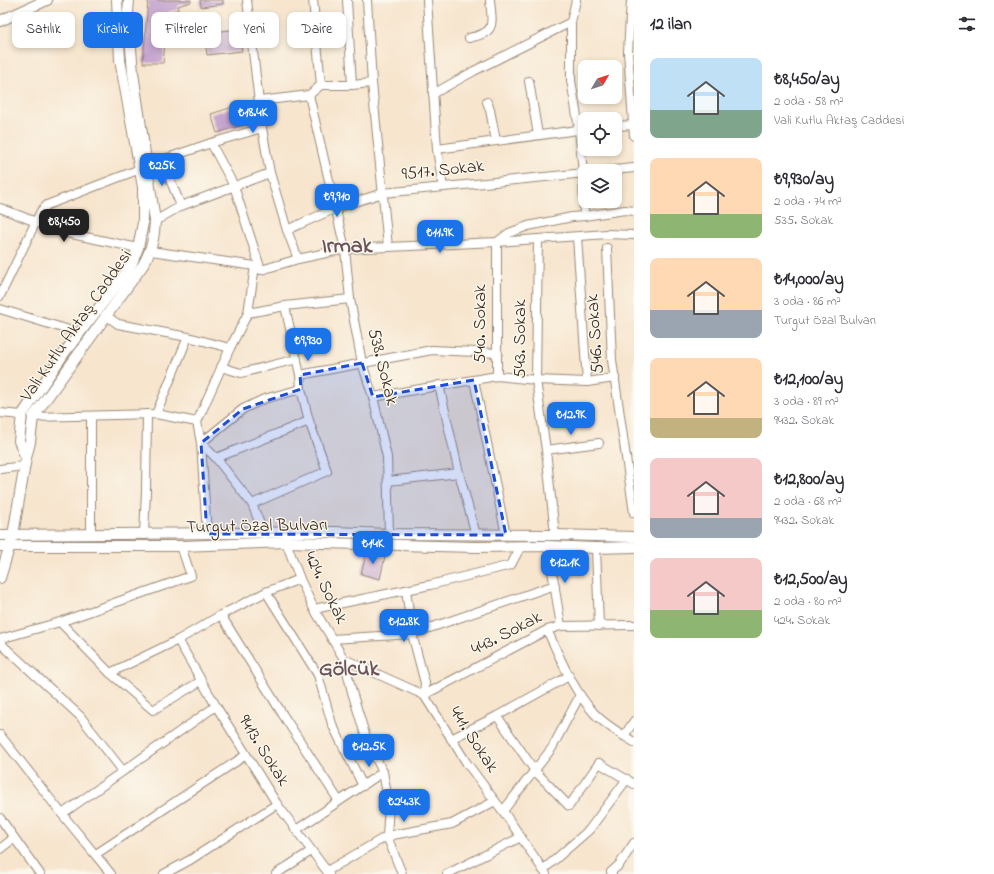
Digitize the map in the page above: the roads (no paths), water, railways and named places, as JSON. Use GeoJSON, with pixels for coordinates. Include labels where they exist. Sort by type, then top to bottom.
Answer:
{"type":"FeatureCollection","features":[{"type":"Feature","properties":{"kind":"street"},"geometry":{"type":"LineString","coordinates":[[0,21],[47,0]]}},
{"type":"Feature","properties":{"kind":"street","name":"Vali Kutlu Aktaş Caddesi"},"geometry":{"type":"LineString","coordinates":[[0,578],[5,546],[13,535],[25,462],[30,442],[32,418],[143,265],[151,251],[155,221],[120,60],[117,0]]}},
{"type":"Feature","properties":{"kind":"street","name":"Vali Kutlu Aktaş Caddesi"},"geometry":{"type":"LineString","coordinates":[[25,462],[19,440],[22,415],[79,333],[125,274],[132,263],[138,248],[143,223],[143,167],[133,73],[128,12],[129,0]]}},
{"type":"Feature","properties":{"kind":"street"},"geometry":{"type":"LineString","coordinates":[[247,0],[262,128],[270,173],[287,230],[298,259]]}},
{"type":"Feature","properties":{"kind":"street"},"geometry":{"type":"LineString","coordinates":[[313,0],[321,85]]}},
{"type":"Feature","properties":{"kind":"street"},"geometry":{"type":"LineString","coordinates":[[347,0],[352,85]]}},
{"type":"Feature","properties":{"kind":"street"},"geometry":{"type":"LineString","coordinates":[[367,0],[372,83],[388,247]]}},
{"type":"Feature","properties":{"kind":"street"},"geometry":{"type":"LineString","coordinates":[[427,0],[437,149],[443,187]]}},
{"type":"Feature","properties":{"kind":"street"},"geometry":{"type":"LineString","coordinates":[[469,38],[483,35],[490,28],[492,23],[490,0]]}},
{"type":"Feature","properties":{"kind":"street"},"geometry":{"type":"LineString","coordinates":[[576,0],[572,22],[571,80],[578,112]]}},
{"type":"Feature","properties":{"kind":"street"},"geometry":{"type":"LineString","coordinates":[[631,0],[628,52],[632,83],[634,136]]}},
{"type":"Feature","properties":{"kind":"street"},"geometry":{"type":"LineString","coordinates":[[433,94],[572,22]]}},
{"type":"Feature","properties":{"kind":"street"},"geometry":{"type":"LineString","coordinates":[[529,81],[538,135]]}},
{"type":"Feature","properties":{"kind":"street"},"geometry":{"type":"LineString","coordinates":[[260,101],[309,95],[321,85],[352,85],[372,83]]}},
{"type":"Feature","properties":{"kind":"street","name":"538. Sokak"},"geometry":{"type":"LineString","coordinates":[[309,95],[345,249],[350,299],[362,363],[373,397],[387,458],[389,534]]}},
{"type":"Feature","properties":{"kind":"street"},"geometry":{"type":"LineString","coordinates":[[487,102],[496,142]]}},
{"type":"Feature","properties":{"kind":"street"},"geometry":{"type":"LineString","coordinates":[[622,126],[633,125]]}},
{"type":"Feature","properties":{"kind":"street"},"geometry":{"type":"LineString","coordinates":[[0,296],[41,211],[47,205],[162,160],[211,143],[262,128]]}},
{"type":"Feature","properties":{"kind":"street"},"geometry":{"type":"LineString","coordinates":[[437,149],[578,130]]}},
{"type":"Feature","properties":{"kind":"street"},"geometry":{"type":"LineString","coordinates":[[207,534],[201,443],[197,422],[221,367],[248,313],[258,268],[234,186],[211,143]]}},
{"type":"Feature","properties":{"kind":"street"},"geometry":{"type":"LineString","coordinates":[[162,160],[181,206]]}},
{"type":"Feature","properties":{"kind":"street"},"geometry":{"type":"LineString","coordinates":[[622,169],[634,168]]}},
{"type":"Feature","properties":{"kind":"street"},"geometry":{"type":"LineString","coordinates":[[155,221],[181,206],[270,173]]}},
{"type":"Feature","properties":{"kind":"street","name":"9517. Sokak"},"geometry":{"type":"LineString","coordinates":[[287,230],[336,208],[383,193],[578,174]]}},
{"type":"Feature","properties":{"kind":"street"},"geometry":{"type":"LineString","coordinates":[[0,208],[62,232],[151,251],[258,268],[345,249],[497,242],[607,234],[634,235]]}},
{"type":"Feature","properties":{"kind":"street"},"geometry":{"type":"LineString","coordinates":[[584,208],[584,216]]}},
{"type":"Feature","properties":{"kind":"street"},"geometry":{"type":"LineString","coordinates":[[497,242],[509,233],[528,226],[572,217],[625,210],[634,211]]}},
{"type":"Feature","properties":{"kind":"street"},"geometry":{"type":"LineString","coordinates":[[577,236],[587,382]]}},
{"type":"Feature","properties":{"kind":"street","name":"543. Sokak"},"geometry":{"type":"LineString","coordinates":[[538,239],[536,380],[546,450],[555,535]]}},
{"type":"Feature","properties":{"kind":"street","name":"540. Sokak"},"geometry":{"type":"LineString","coordinates":[[373,397],[497,376],[497,242]]}},
{"type":"Feature","properties":{"kind":"street","name":"546. Sokak"},"geometry":{"type":"LineString","coordinates":[[607,248],[612,360],[634,513]]}},
{"type":"Feature","properties":{"kind":"street"},"geometry":{"type":"LineString","coordinates":[[248,313],[285,306],[350,299]]}},
{"type":"Feature","properties":{"kind":"street"},"geometry":{"type":"LineString","coordinates":[[252,504],[327,471],[309,422],[285,306]]}},
{"type":"Feature","properties":{"kind":"street"},"geometry":{"type":"LineString","coordinates":[[0,309],[79,333]]}},
{"type":"Feature","properties":{"kind":"street"},"geometry":{"type":"LineString","coordinates":[[105,316],[118,324],[188,337],[230,348]]}},
{"type":"Feature","properties":{"kind":"street"},"geometry":{"type":"LineString","coordinates":[[156,414],[188,337]]}},
{"type":"Feature","properties":{"kind":"street"},"geometry":{"type":"LineString","coordinates":[[300,375],[432,350],[498,353]]}},
{"type":"Feature","properties":{"kind":"street"},"geometry":{"type":"LineString","coordinates":[[221,367],[241,373],[297,359]]}},
{"type":"Feature","properties":{"kind":"street"},"geometry":{"type":"LineString","coordinates":[[497,376],[536,380],[587,382],[615,378]]}},
{"type":"Feature","properties":{"kind":"street"},"geometry":{"type":"LineString","coordinates":[[474,380],[506,535]]}},
{"type":"Feature","properties":{"kind":"street"},"geometry":{"type":"LineString","coordinates":[[439,386],[459,473],[476,535]]}},
{"type":"Feature","properties":{"kind":"street"},"geometry":{"type":"LineString","coordinates":[[201,443],[243,409],[264,399],[301,389]]}},
{"type":"Feature","properties":{"kind":"street"},"geometry":{"type":"LineString","coordinates":[[0,412],[22,415]]}},
{"type":"Feature","properties":{"kind":"street"},"geometry":{"type":"LineString","coordinates":[[144,535],[147,414]]}},
{"type":"Feature","properties":{"kind":"street"},"geometry":{"type":"LineString","coordinates":[[32,418],[156,414],[197,422]]}},
{"type":"Feature","properties":{"kind":"street"},"geometry":{"type":"LineString","coordinates":[[91,416],[91,535]]}},
{"type":"Feature","properties":{"kind":"street"},"geometry":{"type":"LineString","coordinates":[[216,458],[309,422]]}},
{"type":"Feature","properties":{"kind":"street"},"geometry":{"type":"LineString","coordinates":[[201,443],[216,458],[252,504],[264,534]]}},
{"type":"Feature","properties":{"kind":"street"},"geometry":{"type":"LineString","coordinates":[[546,450],[599,443]]}},
{"type":"Feature","properties":{"kind":"street"},"geometry":{"type":"LineString","coordinates":[[0,468],[25,462]]}},
{"type":"Feature","properties":{"kind":"street"},"geometry":{"type":"LineString","coordinates":[[388,481],[459,473]]}},
{"type":"Feature","properties":{"kind":"street","name":"Turgut Özal Bulvarı"},"geometry":{"type":"LineString","coordinates":[[0,535],[264,534],[333,532],[634,537]]}},
{"type":"Feature","properties":{"kind":"street","name":"Turgut Özal Bulvarı"},"geometry":{"type":"LineString","coordinates":[[5,546],[181,546],[286,542],[475,547],[634,547]]}},
{"type":"Feature","properties":{"kind":"street","name":"424. Sokak"},"geometry":{"type":"LineString","coordinates":[[286,542],[300,579],[314,609],[344,659],[352,692],[367,741],[383,772],[389,805],[387,836],[402,874]]}},
{"type":"Feature","properties":{"kind":"street"},"geometry":{"type":"LineString","coordinates":[[0,639],[60,622],[191,576],[181,546]]}},
{"type":"Feature","properties":{"kind":"street"},"geometry":{"type":"LineString","coordinates":[[314,609],[406,590],[511,565],[521,546]]}},
{"type":"Feature","properties":{"kind":"street"},"geometry":{"type":"LineString","coordinates":[[548,546],[561,626]]}},
{"type":"Feature","properties":{"kind":"street"},"geometry":{"type":"LineString","coordinates":[[596,548],[599,626]]}},
{"type":"Feature","properties":{"kind":"street"},"geometry":{"type":"LineString","coordinates":[[110,673],[178,640],[221,615],[266,592],[300,579]]}},
{"type":"Feature","properties":{"kind":"street"},"geometry":{"type":"LineString","coordinates":[[332,639],[412,634],[555,585]]}},
{"type":"Feature","properties":{"kind":"street"},"geometry":{"type":"LineString","coordinates":[[344,659],[424,695],[425,682],[412,634],[406,590]]}},
{"type":"Feature","properties":{"kind":"street"},"geometry":{"type":"LineString","coordinates":[[266,592],[318,675],[332,724],[363,786]]}},
{"type":"Feature","properties":{"kind":"street"},"geometry":{"type":"LineString","coordinates":[[221,615],[283,715],[339,801]]}},
{"type":"Feature","properties":{"kind":"street"},"geometry":{"type":"LineString","coordinates":[[60,622],[110,673],[153,710],[202,681]]}},
{"type":"Feature","properties":{"kind":"street","name":"443. Sokak"},"geometry":{"type":"LineString","coordinates":[[424,695],[547,630],[561,626],[634,625]]}},
{"type":"Feature","properties":{"kind":"street"},"geometry":{"type":"LineString","coordinates":[[547,630],[580,696],[595,714],[634,742]]}},
{"type":"Feature","properties":{"kind":"street","name":"9413. Sokak"},"geometry":{"type":"LineString","coordinates":[[178,640],[216,706],[277,804],[328,872]]}},
{"type":"Feature","properties":{"kind":"street"},"geometry":{"type":"LineString","coordinates":[[0,643],[80,716],[123,771]]}},
{"type":"Feature","properties":{"kind":"street"},"geometry":{"type":"LineString","coordinates":[[451,739],[497,716],[569,676]]}},
{"type":"Feature","properties":{"kind":"street","name":"441. Sokak"},"geometry":{"type":"LineString","coordinates":[[424,695],[433,707],[451,739],[503,811],[544,872]]}},
{"type":"Feature","properties":{"kind":"street"},"geometry":{"type":"LineString","coordinates":[[503,811],[552,748],[580,696]]}},
{"type":"Feature","properties":{"kind":"street"},"geometry":{"type":"LineString","coordinates":[[62,814],[216,706]]}},
{"type":"Feature","properties":{"kind":"street"},"geometry":{"type":"LineString","coordinates":[[497,716],[535,771],[569,806],[599,763],[630,782],[589,830],[544,872]]}},
{"type":"Feature","properties":{"kind":"street"},"geometry":{"type":"LineString","coordinates":[[624,736],[634,721]]}},
{"type":"Feature","properties":{"kind":"street"},"geometry":{"type":"LineString","coordinates":[[0,735],[111,874]]}},
{"type":"Feature","properties":{"kind":"street"},"geometry":{"type":"LineString","coordinates":[[96,854],[246,755]]}},
{"type":"Feature","properties":{"kind":"street"},"geometry":{"type":"LineString","coordinates":[[296,830],[383,772]]}},
{"type":"Feature","properties":{"kind":"street"},"geometry":{"type":"LineString","coordinates":[[328,872],[387,836],[452,824],[495,801]]}},
{"type":"Feature","properties":{"kind":"street"},"geometry":{"type":"LineString","coordinates":[[164,874],[190,860],[277,804]]}},
{"type":"Feature","properties":{"kind":"street"},"geometry":{"type":"LineString","coordinates":[[0,818],[40,874]]}},
{"type":"Feature","properties":{"kind":"street"},"geometry":{"type":"LineString","coordinates":[[447,874],[521,837]]}},
{"type":"Feature","properties":{"kind":"street"},"geometry":{"type":"LineString","coordinates":[[0,849],[14,838]]}},
{"type":"Feature","properties":{"kind":"street"},"geometry":{"type":"LineString","coordinates":[[612,874],[611,872],[634,843]]}},
{"type":"Feature","properties":{"kind":"street"},"geometry":{"type":"LineString","coordinates":[[276,874],[311,851]]}},
{"type":"Feature","properties":{"kind":"district","name":"Irmak"},"geometry":{"type":"Point","coordinates":[347,247]}},
{"type":"Feature","properties":{"kind":"district","name":"Gölcük"},"geometry":{"type":"Point","coordinates":[349,670]}}]}
